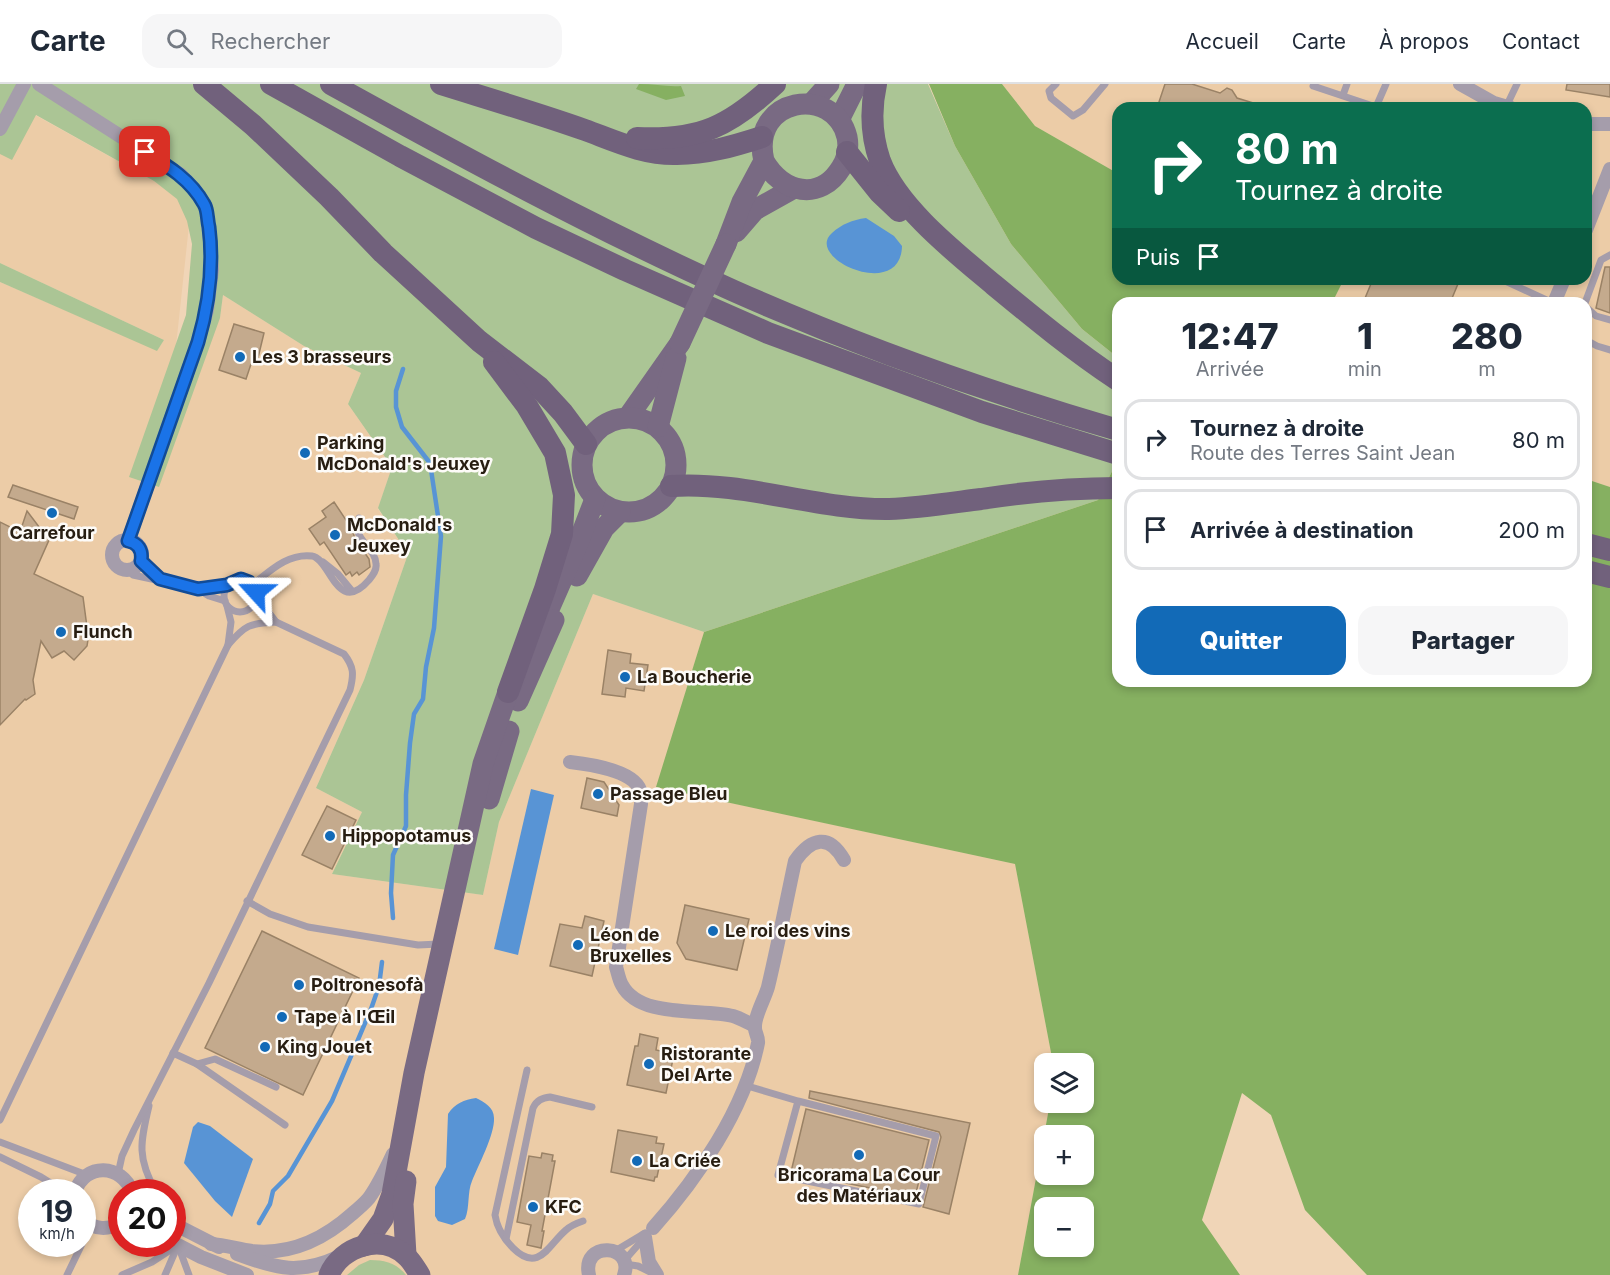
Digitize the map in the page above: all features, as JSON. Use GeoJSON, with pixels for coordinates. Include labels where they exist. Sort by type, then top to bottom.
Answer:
{"type":"FeatureCollection","features":[{"type":"Feature","properties":{"kind":"highway"},"geometry":{"type":"LineString","coordinates":[[204,84],[253,125],[329,197],[383,253],[479,341],[539,387],[563,413],[586,444]]}},
{"type":"Feature","properties":{"kind":"highway"},"geometry":{"type":"LineString","coordinates":[[271,84],[536,228],[624,270],[768,333],[981,412],[1112,452]]}},
{"type":"Feature","properties":{"kind":"highway"},"geometry":{"type":"LineString","coordinates":[[331,84],[444,147],[621,238],[735,291],[887,354],[1046,410],[1112,428]]}},
{"type":"Feature","properties":{"kind":"highway"},"geometry":{"type":"LineString","coordinates":[[441,84],[585,131],[620,145],[653,152],[676,154],[722,150],[762,137]]}},
{"type":"Feature","properties":{"kind":"highway"},"geometry":{"type":"LineString","coordinates":[[585,131],[654,139],[697,134],[720,125],[747,110],[775,84]]}},
{"type":"Feature","properties":{"kind":"highway"},"geometry":{"type":"LineString","coordinates":[[876,84],[871,121],[873,137],[880,161],[890,180],[909,206],[946,245],[1031,316],[1112,376]]}},
{"type":"Feature","properties":{"kind":"highway"},"geometry":{"type":"LineString","coordinates":[[847,153],[879,192],[915,226],[946,245]]}},
{"type":"Feature","properties":{"kind":"highway"},"geometry":{"type":"LineString","coordinates":[[479,341],[527,406],[555,453],[564,495],[562,534],[508,692]]}},
{"type":"Feature","properties":{"kind":"highway"},"geometry":{"type":"LineString","coordinates":[[671,486],[697,484],[847,508],[890,509],[931,507],[1053,490],[1112,488]]}},
{"type":"Feature","properties":{"kind":"highway"},"geometry":{"type":"LineString","coordinates":[[1592,546],[1610,550]]}},
{"type":"Feature","properties":{"kind":"highway"},"geometry":{"type":"LineString","coordinates":[[1592,572],[1610,577]]}},
{"type":"Feature","properties":{"kind":"main road"},"geometry":{"type":"LineString","coordinates":[[812,103],[829,84]]}},
{"type":"Feature","properties":{"kind":"main road"},"geometry":{"type":"LineString","coordinates":[[839,120],[857,84]]}},
{"type":"Feature","properties":{"kind":"main road"},"geometry":{"type":"LineString","coordinates":[[799,103],[812,103],[822,106],[839,120],[848,141],[847,153],[844,164],[828,182],[818,187],[794,188],[781,182],[771,173],[764,161],[761,149],[762,137],[775,114],[799,103]]}},
{"type":"Feature","properties":{"kind":"main road"},"geometry":{"type":"LineString","coordinates":[[628,417],[680,343],[726,244],[742,202],[764,161]]}},
{"type":"Feature","properties":{"kind":"main road"},"geometry":{"type":"LineString","coordinates":[[726,244],[755,210],[794,188]]}},
{"type":"Feature","properties":{"kind":"main road"},"geometry":{"type":"LineString","coordinates":[[658,427],[680,343]]}},
{"type":"Feature","properties":{"kind":"main road"},"geometry":{"type":"LineString","coordinates":[[628,417],[649,422],[658,427],[674,448],[676,467],[671,486],[661,500],[647,509],[620,512],[604,506],[586,487],[582,473],[582,458],[586,444],[596,430],[611,420],[628,417]]}},
{"type":"Feature","properties":{"kind":"main road"},"geometry":{"type":"LineString","coordinates":[[364,1246],[384,1219],[392,1194],[414,1073],[483,764],[508,692],[543,623],[595,499]]}},
{"type":"Feature","properties":{"kind":"main road"},"geometry":{"type":"LineString","coordinates":[[406,1255],[403,1204],[411,1142],[473,861],[496,774],[519,700],[548,633],[604,528],[620,512]]}},
{"type":"Feature","properties":{"kind":"main road"},"geometry":{"type":"LineString","coordinates":[[329,1275],[344,1254],[364,1246],[378,1244],[406,1255],[420,1275]]}},
{"type":"Feature","properties":{"kind":"street"},"geometry":{"type":"LineString","coordinates":[[0,129],[24,84]]}},
{"type":"Feature","properties":{"kind":"street"},"geometry":{"type":"LineString","coordinates":[[39,84],[181,176],[195,190],[206,207],[212,270],[207,310],[198,342],[128,541]]}},
{"type":"Feature","properties":{"kind":"street"},"geometry":{"type":"LineString","coordinates":[[1460,84],[1492,102]]}},
{"type":"Feature","properties":{"kind":"street"},"geometry":{"type":"LineString","coordinates":[[1592,124],[1610,124]]}},
{"type":"Feature","properties":{"kind":"street"},"geometry":{"type":"LineString","coordinates":[[1592,199],[1610,169]]}},
{"type":"Feature","properties":{"kind":"street"},"geometry":{"type":"LineString","coordinates":[[123,541],[133,542],[140,549],[141,561],[134,569],[117,567],[112,556],[115,546],[123,541]]}},
{"type":"Feature","properties":{"kind":"street"},"geometry":{"type":"LineString","coordinates":[[570,762],[591,764],[625,775],[635,782],[640,790],[641,804],[616,967],[622,987],[634,999],[651,1006],[681,1012],[732,1016],[754,1026]]}},
{"type":"Feature","properties":{"kind":"street"},"geometry":{"type":"LineString","coordinates":[[657,1275],[649,1262],[649,1233],[682,1196],[714,1149],[736,1107],[759,1040],[754,1026],[773,966],[795,861],[803,848],[817,842],[828,842],[838,849],[844,860]]}},
{"type":"Feature","properties":{"kind":"street"},"geometry":{"type":"LineString","coordinates":[[211,1244],[251,1251],[290,1249],[316,1241],[341,1224],[367,1201],[381,1179],[395,1148],[414,1073]]}},
{"type":"Feature","properties":{"kind":"street"},"geometry":{"type":"LineString","coordinates":[[83,1179],[87,1175],[105,1170],[118,1174],[124,1179]]}},
{"type":"Feature","properties":{"kind":"street"},"geometry":{"type":"LineString","coordinates":[[186,1229],[211,1244],[263,1264],[303,1269],[320,1265],[344,1254]]}},
{"type":"Feature","properties":{"kind":"street"},"geometry":{"type":"LineString","coordinates":[[186,1250],[247,1275]]}},
{"type":"Feature","properties":{"kind":"street"},"geometry":{"type":"LineString","coordinates":[[586,1274],[591,1258],[597,1252],[609,1250],[622,1263]]}},
{"type":"Feature","properties":{"kind":"lane"},"geometry":{"type":"LineString","coordinates":[[1056,84],[1049,91],[1051,98],[1073,116],[1083,110],[1105,84]]}},
{"type":"Feature","properties":{"kind":"lane"},"geometry":{"type":"LineString","coordinates":[[1314,84],[1313,86],[1362,102]]}},
{"type":"Feature","properties":{"kind":"lane"},"geometry":{"type":"LineString","coordinates":[[1343,95],[1347,84]]}},
{"type":"Feature","properties":{"kind":"lane"},"geometry":{"type":"LineString","coordinates":[[1378,102],[1386,84]]}},
{"type":"Feature","properties":{"kind":"lane"},"geometry":{"type":"LineString","coordinates":[[1510,102],[1517,84]]}},
{"type":"Feature","properties":{"kind":"lane"},"geometry":{"type":"LineString","coordinates":[[1588,297],[1601,260],[1610,255]]}},
{"type":"Feature","properties":{"kind":"lane"},"geometry":{"type":"LineString","coordinates":[[1514,285],[1541,297]]}},
{"type":"Feature","properties":{"kind":"lane"},"geometry":{"type":"LineString","coordinates":[[1592,312],[1596,316],[1610,320]]}},
{"type":"Feature","properties":{"kind":"lane"},"geometry":{"type":"LineString","coordinates":[[1592,343],[1610,350]]}},
{"type":"Feature","properties":{"kind":"lane"},"geometry":{"type":"LineString","coordinates":[[252,585],[277,565],[289,559],[316,556],[321,560],[336,585],[347,591],[361,588],[376,570],[376,564],[375,557],[358,531],[359,518]]}},
{"type":"Feature","properties":{"kind":"lane"},"geometry":{"type":"LineString","coordinates":[[141,561],[160,579]]}},
{"type":"Feature","properties":{"kind":"lane"},"geometry":{"type":"LineString","coordinates":[[129,570],[133,575],[198,589],[236,612],[245,611],[253,605],[256,596]]}},
{"type":"Feature","properties":{"kind":"lane"},"geometry":{"type":"LineString","coordinates":[[198,589],[227,585],[241,579],[252,585],[256,596],[276,622]]}},
{"type":"Feature","properties":{"kind":"lane"},"geometry":{"type":"LineString","coordinates":[[227,585],[224,593],[231,622],[228,645]]}},
{"type":"Feature","properties":{"kind":"lane"},"geometry":{"type":"LineString","coordinates":[[0,1120],[228,645],[239,632],[255,622],[276,622],[344,654],[351,663],[354,675],[350,690],[209,983],[122,1156],[118,1174]]}},
{"type":"Feature","properties":{"kind":"lane"},"geometry":{"type":"LineString","coordinates":[[248,901],[270,914],[308,927],[418,945],[443,943]]}},
{"type":"Feature","properties":{"kind":"lane"},"geometry":{"type":"LineString","coordinates":[[173,1053],[197,1064],[285,1125]]}},
{"type":"Feature","properties":{"kind":"lane"},"geometry":{"type":"LineString","coordinates":[[197,1064],[215,1059],[276,1087]]}},
{"type":"Feature","properties":{"kind":"lane"},"geometry":{"type":"LineString","coordinates":[[527,1070],[495,1215],[500,1232],[521,1255],[532,1258],[540,1257],[547,1253],[564,1231],[582,1221]]}},
{"type":"Feature","properties":{"kind":"lane"},"geometry":{"type":"LineString","coordinates":[[744,1085],[936,1137],[919,1204],[778,1175],[798,1101]]}},
{"type":"Feature","properties":{"kind":"lane"},"geometry":{"type":"LineString","coordinates":[[149,1179],[142,1158],[141,1138],[152,1095]]}},
{"type":"Feature","properties":{"kind":"lane"},"geometry":{"type":"LineString","coordinates":[[506,1239],[536,1102],[550,1097],[592,1107]]}},
{"type":"Feature","properties":{"kind":"lane"},"geometry":{"type":"LineString","coordinates":[[0,1142],[87,1175]]}},
{"type":"Feature","properties":{"kind":"lane"},"geometry":{"type":"LineString","coordinates":[[0,1157],[44,1179]]}},
{"type":"Feature","properties":{"kind":"lane"},"geometry":{"type":"LineString","coordinates":[[622,1263],[649,1233]]}},
{"type":"Feature","properties":{"kind":"lane"},"geometry":{"type":"LineString","coordinates":[[622,1263],[649,1233]]}},
{"type":"Feature","properties":{"kind":"lane"},"geometry":{"type":"LineString","coordinates":[[67,1275],[75,1257]]}},
{"type":"Feature","properties":{"kind":"lane"},"geometry":{"type":"LineString","coordinates":[[122,1275],[158,1257]]}},
{"type":"Feature","properties":{"kind":"lane"},"geometry":{"type":"LineString","coordinates":[[165,1275],[171,1257]]}},
{"type":"Feature","properties":{"kind":"lane"},"geometry":{"type":"LineString","coordinates":[[181,1257],[189,1275]]}},
{"type":"Feature","properties":{"kind":"lane"},"geometry":{"type":"LineString","coordinates":[[622,1263],[638,1266],[657,1275]]}},
{"type":"Feature","properties":{"kind":"shaded area"},"geometry":{"type":"Polygon","coordinates":[[[1002,84],[1610,84],[1610,487],[1592,481],[1592,297],[1335,297],[1341,285],[1592,285],[1592,102],[1112,102],[1112,170],[1035,126],[1002,84]]]}},
{"type":"Feature","properties":{"kind":"shaded area"},"geometry":{"type":"Polygon","coordinates":[[[0,93],[154,181],[178,199],[190,216],[176,346],[130,477],[220,318],[223,295],[304,346],[361,373],[348,404],[392,467],[378,509],[408,554],[364,680],[316,788],[362,812],[332,874],[483,895],[499,822],[593,594],[704,632],[657,787],[1015,864],[1051,1053],[1034,1053],[1034,1113],[1048,1113],[1046,1125],[1034,1125],[1035,1185],[1018,1275],[0,1275],[0,282],[157,350],[164,340],[0,263],[0,93]]]}},
{"type":"Feature","properties":{"kind":"green space"},"geometry":{"type":"Polygon","coordinates":[[[0,84],[928,84],[955,146],[1011,244],[1082,329],[1112,353],[1112,471],[1098,500],[704,632],[593,594],[499,822],[483,895],[332,874],[362,812],[316,788],[364,680],[408,554],[378,508],[392,467],[348,404],[361,373],[304,346],[223,295],[220,318],[159,487],[129,477],[186,315],[192,244],[187,221],[177,199],[154,181],[36,115],[12,160],[0,154],[0,84]]]}},
{"type":"Feature","properties":{"kind":"green space"},"geometry":{"type":"Polygon","coordinates":[[[639,84],[681,86],[685,96],[666,100],[636,89],[639,84]]]}},
{"type":"Feature","properties":{"kind":"green space"},"geometry":{"type":"Polygon","coordinates":[[[929,84],[1002,84],[1035,126],[1112,170],[1112,285],[1341,285],[1335,297],[1112,297],[1112,353],[1082,329],[1011,244],[955,146],[929,84]]]}},
{"type":"Feature","properties":{"kind":"green space"},"geometry":{"type":"Polygon","coordinates":[[[0,263],[164,340],[157,351],[0,282],[0,263]]]}},
{"type":"Feature","properties":{"kind":"green space"},"geometry":{"type":"Polygon","coordinates":[[[1112,471],[1112,687],[1592,687],[1592,481],[1610,487],[1610,1275],[1367,1275],[1305,1210],[1271,1115],[1242,1093],[1202,1220],[1240,1275],[1018,1275],[1035,1185],[1094,1185],[1094,1125],[1046,1125],[1048,1113],[1094,1113],[1094,1053],[1051,1053],[1015,864],[656,787],[704,632],[1098,500],[1112,471]]]}},
{"type":"Feature","properties":{"kind":"green space"},"geometry":{"type":"Polygon","coordinates":[[[370,1260],[390,1263],[406,1275],[347,1275],[359,1265],[370,1260]]]}},
{"type":"Feature","properties":{"kind":"water"},"geometry":{"type":"Polygon","coordinates":[[[866,218],[894,236],[902,246],[898,263],[887,271],[872,273],[856,270],[841,263],[831,253],[827,243],[832,233],[840,227],[866,218]]]}},
{"type":"Feature","properties":{"kind":"water"},"geometry":{"type":"Polygon","coordinates":[[[531,789],[554,795],[518,955],[494,949],[531,789]]]}},
{"type":"Feature","properties":{"kind":"water"},"geometry":{"type":"Polygon","coordinates":[[[476,1098],[485,1103],[494,1114],[494,1125],[470,1186],[465,1219],[452,1225],[438,1221],[435,1216],[435,1187],[446,1167],[448,1114],[460,1103],[476,1098]]]}},
{"type":"Feature","properties":{"kind":"water"},"geometry":{"type":"Polygon","coordinates":[[[198,1122],[210,1126],[253,1159],[232,1217],[215,1201],[184,1163],[193,1127],[198,1122]]]}},
{"type":"Feature","properties":{"kind":"building"},"geometry":{"type":"Polygon","coordinates":[[[1165,84],[1192,84],[1220,93],[1227,88],[1232,90],[1237,98],[1250,102],[1159,102],[1165,84]]]}},
{"type":"Feature","properties":{"kind":"building"},"geometry":{"type":"Polygon","coordinates":[[[1567,84],[1610,84],[1610,97],[1566,90],[1567,84]]]}},
{"type":"Feature","properties":{"kind":"building"},"geometry":{"type":"Polygon","coordinates":[[[1605,267],[1610,267],[1610,313],[1596,308],[1605,267]]]}},
{"type":"Feature","properties":{"kind":"building"},"geometry":{"type":"Polygon","coordinates":[[[1370,285],[1458,285],[1452,297],[1366,297],[1370,285]]]}},
{"type":"Feature","properties":{"kind":"building","name":"Les 3 brasseurs"},"geometry":{"type":"Polygon","coordinates":[[[234,324],[264,333],[257,362],[252,361],[246,379],[219,370],[234,324]]]}},
{"type":"Feature","properties":{"kind":"building"},"geometry":{"type":"Polygon","coordinates":[[[13,485],[78,507],[74,519],[8,497],[13,485]]]}},
{"type":"Feature","properties":{"kind":"building","name":"McDonald's Jeuxey"},"geometry":{"type":"Polygon","coordinates":[[[334,502],[369,559],[370,567],[359,575],[357,572],[352,576],[350,572],[346,575],[324,542],[320,545],[309,529],[326,517],[322,511],[334,502]]]}},
{"type":"Feature","properties":{"kind":"building"},"geometry":{"type":"Polygon","coordinates":[[[27,511],[49,540],[34,574],[83,597],[87,627],[90,627],[87,646],[74,660],[64,651],[52,658],[41,641],[33,680],[35,694],[25,699],[0,725],[0,522],[20,532],[27,511]]]}},
{"type":"Feature","properties":{"kind":"building","name":"La Boucherie"},"geometry":{"type":"Polygon","coordinates":[[[608,650],[631,654],[630,663],[648,665],[644,691],[626,688],[625,697],[602,694],[608,650]]]}},
{"type":"Feature","properties":{"kind":"building","name":"Passage Bleu"},"geometry":{"type":"Polygon","coordinates":[[[587,778],[604,782],[619,805],[617,816],[581,808],[587,778]]]}},
{"type":"Feature","properties":{"kind":"building","name":"Hippopotamus"},"geometry":{"type":"Polygon","coordinates":[[[327,806],[356,820],[332,869],[302,855],[327,806]]]}},
{"type":"Feature","properties":{"kind":"building","name":"Le roi des vins"},"geometry":{"type":"Polygon","coordinates":[[[685,905],[749,919],[737,970],[686,959],[677,943],[685,905]]]}},
{"type":"Feature","properties":{"kind":"building","name":"Léon de Bruxelles"},"geometry":{"type":"Polygon","coordinates":[[[585,916],[604,921],[592,976],[550,966],[560,924],[582,928],[585,916]]]}},
{"type":"Feature","properties":{"kind":"building"},"geometry":{"type":"Polygon","coordinates":[[[262,931],[359,978],[303,1095],[205,1048],[262,931]]]}},
{"type":"Feature","properties":{"kind":"building","name":"Ristorante Del Arte"},"geometry":{"type":"Polygon","coordinates":[[[640,1034],[658,1038],[656,1050],[674,1054],[666,1093],[627,1085],[635,1046],[638,1046],[640,1034]]]}},
{"type":"Feature","properties":{"kind":"building"},"geometry":{"type":"Polygon","coordinates":[[[810,1091],[970,1123],[949,1214],[923,1207],[941,1137],[939,1132],[809,1098],[810,1091]]]}},
{"type":"Feature","properties":{"kind":"building","name":"Bricorama La Cour des Matériaux"},"geometry":{"type":"Polygon","coordinates":[[[806,1109],[929,1140],[915,1197],[791,1172],[806,1109]]]}},
{"type":"Feature","properties":{"kind":"building","name":"La Criée"},"geometry":{"type":"Polygon","coordinates":[[[618,1130],[657,1137],[656,1143],[664,1144],[657,1177],[654,1181],[611,1172],[618,1130]]]}},
{"type":"Feature","properties":{"kind":"building","name":"KFC"},"geometry":{"type":"Polygon","coordinates":[[[542,1153],[553,1155],[552,1161],[555,1161],[541,1248],[527,1245],[531,1225],[517,1222],[529,1156],[541,1158],[542,1153]]]}},
{"type":"Feature","properties":{"kind":"waterway"},"geometry":{"type":"LineString","coordinates":[[393,918],[391,893],[393,855],[406,826],[410,743],[414,714],[423,699],[426,667],[434,628],[441,536],[430,463],[402,427],[396,407],[396,391],[403,369]]}},
{"type":"Feature","properties":{"kind":"waterway"},"geometry":{"type":"LineString","coordinates":[[259,1223],[270,1204],[273,1191],[288,1176],[332,1101],[371,1009],[379,986],[382,962]]}},
{"type":"Feature","properties":{"kind":"place","name":"Les 3 brasseurs"},"geometry":{"type":"Point","coordinates":[240,357]}},
{"type":"Feature","properties":{"kind":"place","name":"Parking McDonald's Jeuxey"},"geometry":{"type":"Point","coordinates":[305,453]}},
{"type":"Feature","properties":{"kind":"place","name":"Carrefour"},"geometry":{"type":"Point","coordinates":[52,513]}},
{"type":"Feature","properties":{"kind":"place","name":"McDonald's Jeuxey"},"geometry":{"type":"Point","coordinates":[335,535]}},
{"type":"Feature","properties":{"kind":"place","name":"Flunch"},"geometry":{"type":"Point","coordinates":[61,632]}},
{"type":"Feature","properties":{"kind":"place","name":"La Boucherie"},"geometry":{"type":"Point","coordinates":[625,677]}},
{"type":"Feature","properties":{"kind":"place","name":"Passage Bleu"},"geometry":{"type":"Point","coordinates":[598,794]}},
{"type":"Feature","properties":{"kind":"place","name":"Hippopotamus"},"geometry":{"type":"Point","coordinates":[330,836]}},
{"type":"Feature","properties":{"kind":"place","name":"Le roi des vins"},"geometry":{"type":"Point","coordinates":[713,931]}},
{"type":"Feature","properties":{"kind":"place","name":"Léon de Bruxelles"},"geometry":{"type":"Point","coordinates":[578,945]}},
{"type":"Feature","properties":{"kind":"place","name":"Poltronesofà"},"geometry":{"type":"Point","coordinates":[299,985]}},
{"type":"Feature","properties":{"kind":"place","name":"Tape à l'Œil"},"geometry":{"type":"Point","coordinates":[282,1017]}},
{"type":"Feature","properties":{"kind":"place","name":"King Jouet"},"geometry":{"type":"Point","coordinates":[265,1047]}},
{"type":"Feature","properties":{"kind":"place","name":"Ristorante Del Arte"},"geometry":{"type":"Point","coordinates":[649,1064]}},
{"type":"Feature","properties":{"kind":"place","name":"Bricorama La Cour des Matériaux"},"geometry":{"type":"Point","coordinates":[859,1155]}},
{"type":"Feature","properties":{"kind":"place","name":"La Criée"},"geometry":{"type":"Point","coordinates":[637,1161]}},
{"type":"Feature","properties":{"kind":"place","name":"KFC"},"geometry":{"type":"Point","coordinates":[533,1207]}},
{"type":"Feature","properties":{"kind":"route"},"geometry":{"type":"LineString","coordinates":[[145,152],[181,176],[195,190],[206,207],[212,270],[207,310],[198,342],[128,541],[137,544],[142,554],[141,561],[160,579],[198,589],[227,585],[241,579],[249,582],[256,592]]}}]}
